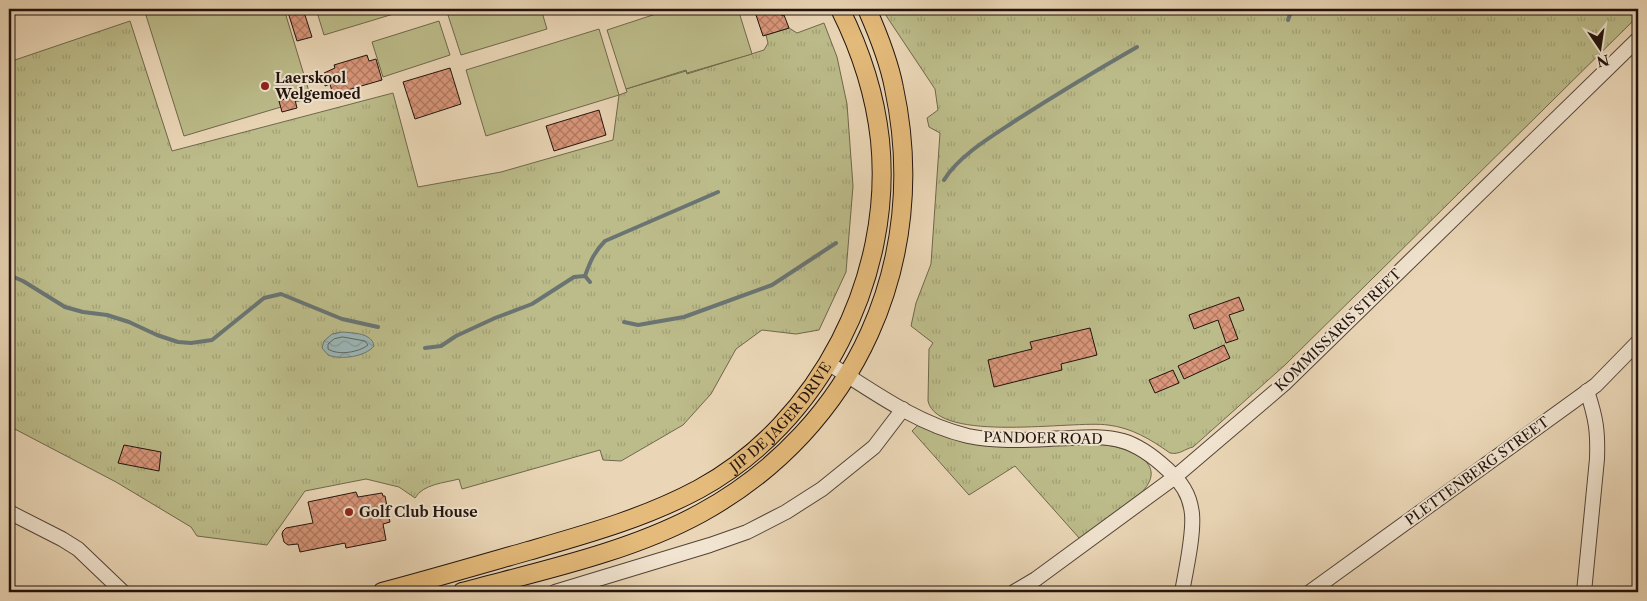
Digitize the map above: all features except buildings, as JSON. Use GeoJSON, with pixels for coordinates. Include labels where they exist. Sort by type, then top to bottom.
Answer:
{"type":"FeatureCollection","features":[{"type":"Feature","properties":{"kind":"main road","name":"JIP DE JAGER DRIVE"},"geometry":{"type":"LineString","coordinates":[[382,592],[613,526],[648,514],[683,497],[729,470],[766,440],[792,412],[828,363],[852,318],[866,276],[877,227],[881,190],[880,142],[870,87],[862,59],[840,9]]}},
{"type":"Feature","properties":{"kind":"main road","name":"JIP DE JAGER DRIVE"},"geometry":{"type":"LineString","coordinates":[[462,592],[605,552],[654,534],[699,514],[738,491],[778,460],[826,408],[848,376],[872,329],[888,287],[899,237],[904,194],[903,143],[894,87],[878,33],[867,9]]}},
{"type":"Feature","properties":{"kind":"street","name":"KOMMISSARIS STREET"},"geometry":{"type":"LineString","coordinates":[[1014,592],[1036,578],[1175,476],[1284,384],[1638,40]]}},
{"type":"Feature","properties":{"kind":"street","name":"PLETTENBERG STREET"},"geometry":{"type":"LineString","coordinates":[[1310,592],[1587,392],[1638,342]]}},
{"type":"Feature","properties":{"kind":"street","name":"PANDOER ROAD"},"geometry":{"type":"LineString","coordinates":[[828,363],[903,409],[939,427],[968,436],[996,440],[1092,437],[1122,441],[1151,455],[1175,476],[1185,489],[1192,512],[1193,521],[1182,592]]}},
{"type":"Feature","properties":{"kind":"street"},"geometry":{"type":"LineString","coordinates":[[1584,592],[1598,437],[1596,419],[1587,392]]}},
{"type":"Feature","properties":{"kind":"street"},"geometry":{"type":"LineString","coordinates":[[555,592],[571,590],[710,545],[747,532],[786,512],[822,490],[874,447],[903,409]]}},
{"type":"Feature","properties":{"kind":"street"},"geometry":{"type":"LineString","coordinates":[[9,512],[78,549],[123,592]]}},
{"type":"Feature","properties":{"kind":"green space"},"geometry":{"type":"Polygon","coordinates":[[[144,9],[284,9],[311,98],[295,102],[293,96],[279,101],[281,107],[184,136],[144,9]]]}},
{"type":"Feature","properties":{"kind":"green space"},"geometry":{"type":"Polygon","coordinates":[[[316,9],[410,9],[324,35],[316,9]]]}},
{"type":"Feature","properties":{"kind":"green space"},"geometry":{"type":"Polygon","coordinates":[[[446,9],[541,9],[547,29],[461,55],[446,9]]]}},
{"type":"Feature","properties":{"kind":"green space"},"geometry":{"type":"Polygon","coordinates":[[[671,9],[738,9],[752,54],[687,73],[686,70],[626,89],[607,30],[671,9]]]}},
{"type":"Feature","properties":{"kind":"green space"},"geometry":{"type":"Polygon","coordinates":[[[884,9],[1638,9],[1638,16],[1285,365],[1193,447],[1179,453],[1170,453],[1133,431],[1117,426],[1091,424],[1009,427],[980,426],[956,422],[937,414],[928,401],[929,349],[933,343],[911,326],[916,303],[931,264],[940,133],[929,127],[927,118],[938,110],[935,89],[887,17],[884,9]]]}},
{"type":"Feature","properties":{"kind":"green space"},"geometry":{"type":"Polygon","coordinates":[[[130,21],[172,151],[393,93],[418,187],[501,172],[613,140],[619,95],[627,92],[626,89],[686,71],[687,74],[764,50],[768,43],[766,35],[789,28],[797,33],[824,23],[837,57],[847,104],[853,186],[846,272],[819,330],[796,334],[762,330],[736,349],[711,394],[683,425],[621,461],[603,460],[600,450],[462,489],[459,479],[441,483],[428,487],[415,498],[399,487],[366,479],[305,491],[267,545],[197,536],[191,527],[116,482],[9,426],[9,62],[130,21]]]}},
{"type":"Feature","properties":{"kind":"green space"},"geometry":{"type":"Polygon","coordinates":[[[439,21],[450,55],[383,77],[372,42],[439,21]]]}},
{"type":"Feature","properties":{"kind":"green space"},"geometry":{"type":"Polygon","coordinates":[[[599,29],[619,95],[486,136],[466,70],[599,29]]]}},
{"type":"Feature","properties":{"kind":"green space"},"geometry":{"type":"Polygon","coordinates":[[[918,425],[954,439],[1101,444],[1121,448],[1132,452],[1148,464],[1151,472],[1150,481],[1142,492],[1080,539],[1015,466],[969,495],[912,431],[918,425]]]}},
{"type":"Feature","properties":{"kind":"water"},"geometry":{"type":"Polygon","coordinates":[[[342,332],[366,336],[370,338],[374,346],[365,353],[352,357],[328,355],[322,348],[324,341],[332,334],[342,332]]]}},
{"type":"Feature","properties":{"kind":"waterway"},"geometry":{"type":"LineString","coordinates":[[1288,20],[1292,9]]}},
{"type":"Feature","properties":{"kind":"waterway"},"geometry":{"type":"LineString","coordinates":[[944,180],[959,162],[988,139],[1062,91],[1137,47]]}},
{"type":"Feature","properties":{"kind":"waterway"},"geometry":{"type":"LineString","coordinates":[[585,276],[593,257],[605,241],[718,192]]}},
{"type":"Feature","properties":{"kind":"waterway"},"geometry":{"type":"LineString","coordinates":[[624,322],[638,325],[684,317],[772,285],[836,243]]}},
{"type":"Feature","properties":{"kind":"waterway"},"geometry":{"type":"LineString","coordinates":[[9,275],[23,281],[65,307],[83,312],[107,315],[178,342],[191,343],[212,340],[264,298],[281,294],[342,319],[378,327]]}},
{"type":"Feature","properties":{"kind":"waterway"},"geometry":{"type":"LineString","coordinates":[[425,348],[441,346],[456,336],[532,304],[574,277],[585,276],[590,282]]}},
{"type":"Feature","properties":{"kind":"place","name":"Laerskool Welgemoed"},"geometry":{"type":"Point","coordinates":[265,86]}},
{"type":"Feature","properties":{"kind":"place","name":"Golf Club House"},"geometry":{"type":"Point","coordinates":[349,512]}}]}
